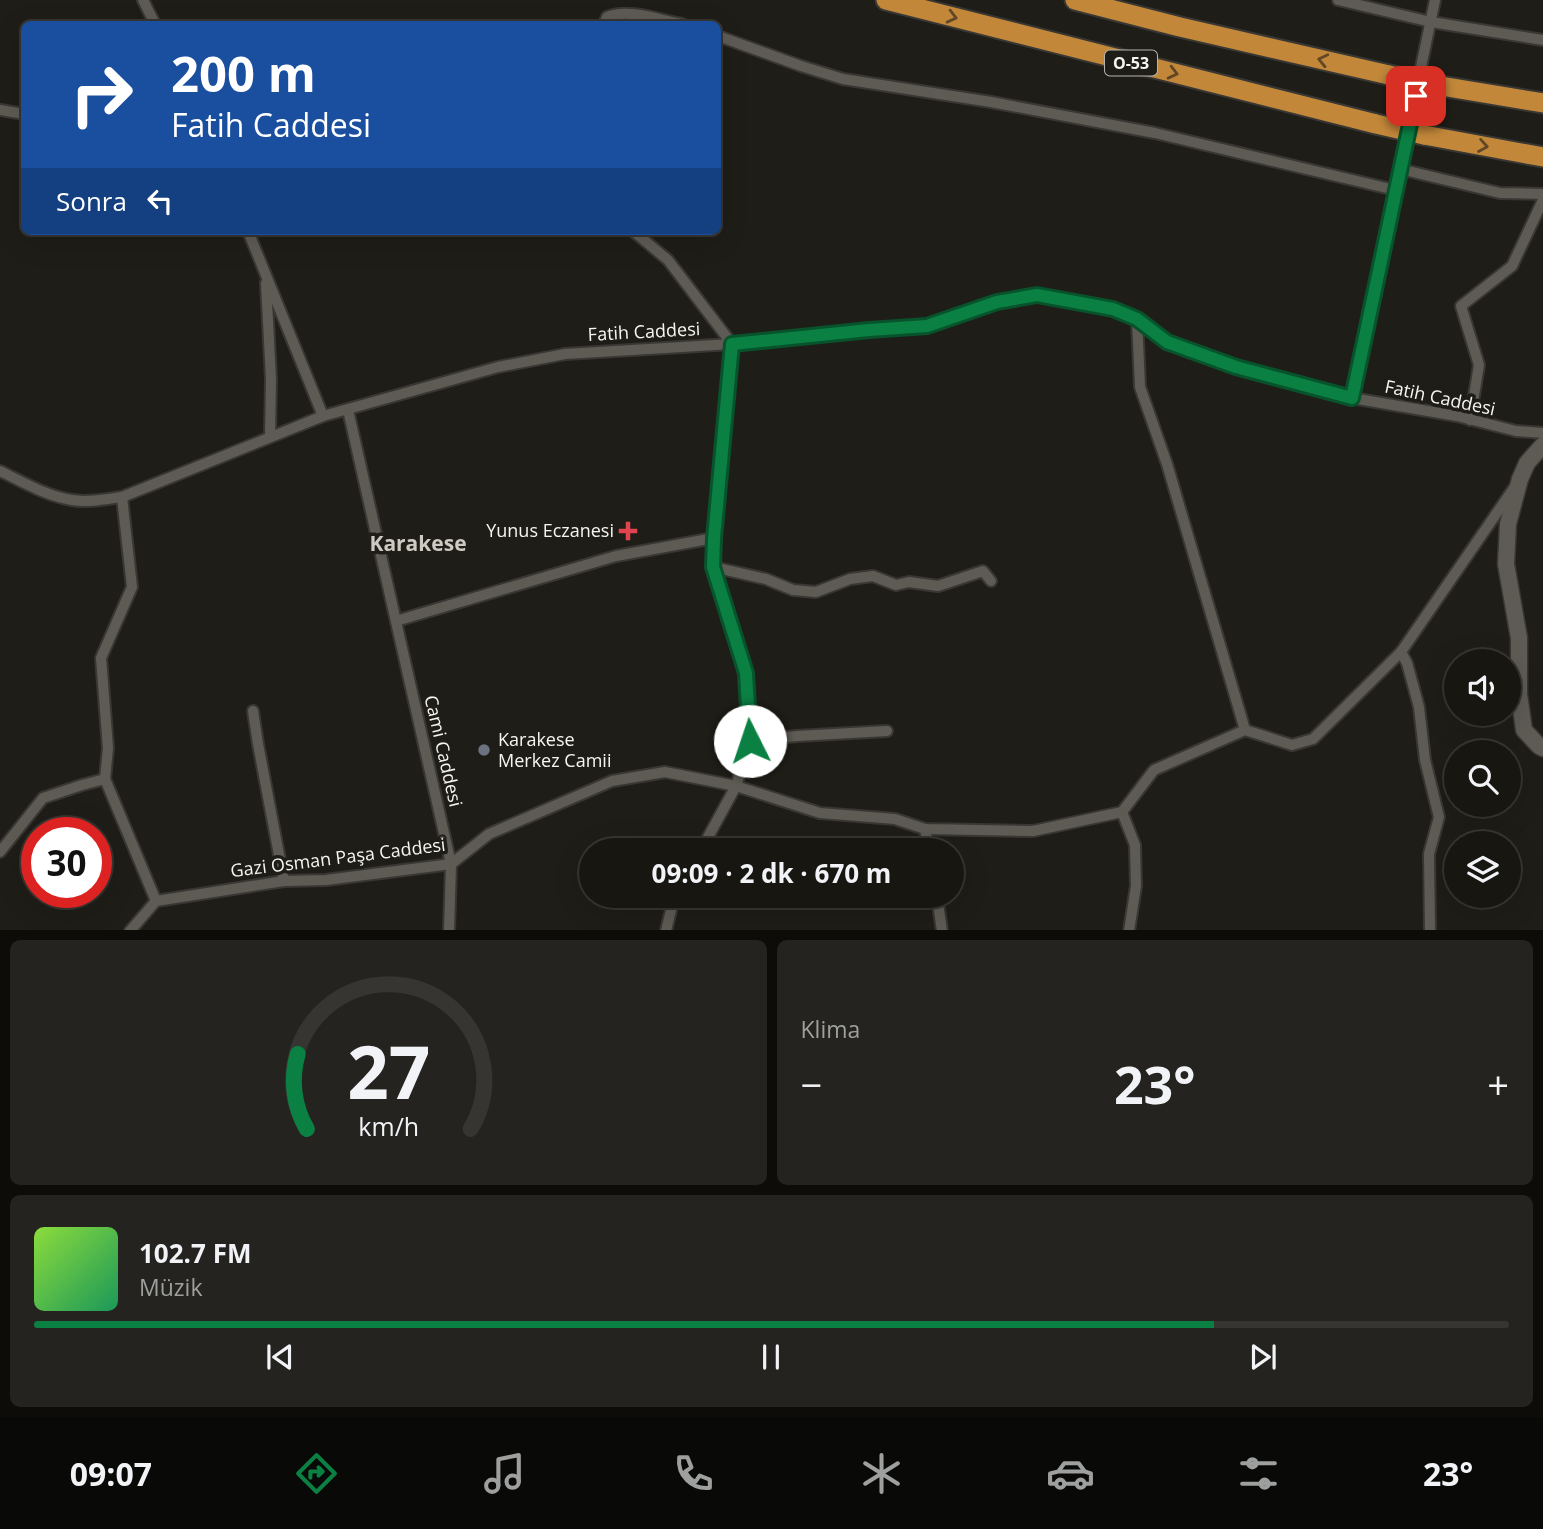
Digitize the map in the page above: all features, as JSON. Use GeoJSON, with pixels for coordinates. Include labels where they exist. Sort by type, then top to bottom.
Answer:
{"type":"FeatureCollection","features":[{"type":"Feature","properties":{"kind":"highway","name":"O-53"},"geometry":{"type":"LineString","coordinates":[[886,0],[1376,124],[1543,157]]}},
{"type":"Feature","properties":{"kind":"highway"},"geometry":{"type":"LineString","coordinates":[[1075,0],[1389,75],[1543,103]]}},
{"type":"Feature","properties":{"kind":"street"},"geometry":{"type":"LineString","coordinates":[[143,0],[154,21]]}},
{"type":"Feature","properties":{"kind":"street"},"geometry":{"type":"LineString","coordinates":[[1338,0],[1431,22],[1543,40]]}},
{"type":"Feature","properties":{"kind":"street"},"geometry":{"type":"LineString","coordinates":[[1352,398],[1436,0]]}},
{"type":"Feature","properties":{"kind":"street"},"geometry":{"type":"LineString","coordinates":[[605,21],[607,17],[615,14],[629,13],[668,21]]}},
{"type":"Feature","properties":{"kind":"street"},"geometry":{"type":"LineString","coordinates":[[721,37],[844,79],[1155,133],[1395,190]]}},
{"type":"Feature","properties":{"kind":"street"},"geometry":{"type":"LineString","coordinates":[[0,110],[21,114]]}},
{"type":"Feature","properties":{"kind":"street"},"geometry":{"type":"LineString","coordinates":[[1400,169],[1500,193],[1543,194]]}},
{"type":"Feature","properties":{"kind":"street"},"geometry":{"type":"LineString","coordinates":[[1470,420],[1479,365],[1461,306],[1512,266],[1543,200]]}},
{"type":"Feature","properties":{"kind":"street"},"geometry":{"type":"LineString","coordinates":[[250,235],[323,416]]}},
{"type":"Feature","properties":{"kind":"street"},"geometry":{"type":"LineString","coordinates":[[639,235],[668,260],[732,344],[713,567],[746,673],[750,741],[736,786],[708,838]]}},
{"type":"Feature","properties":{"kind":"street"},"geometry":{"type":"LineString","coordinates":[[265,273],[271,379],[270,437]]}},
{"type":"Feature","properties":{"kind":"street","name":"Fatih Caddesi"},"geometry":{"type":"LineString","coordinates":[[0,471],[49,495],[74,501],[99,500],[122,496],[323,416],[498,368],[565,354],[732,344],[927,326],[997,302],[1037,295],[1113,309],[1137,319],[1167,342],[1236,367],[1352,398],[1516,431],[1543,433]]}},
{"type":"Feature","properties":{"kind":"street"},"geometry":{"type":"LineString","coordinates":[[1137,319],[1140,387],[1167,464],[1245,730]]}},
{"type":"Feature","properties":{"kind":"street","name":"Cami Caddesi"},"geometry":{"type":"LineString","coordinates":[[348,410],[451,864],[449,930]]}},
{"type":"Feature","properties":{"kind":"street"},"geometry":{"type":"LineString","coordinates":[[1543,445],[1527,463],[1520,479],[1508,524],[1506,564],[1519,638],[1519,694],[1524,730],[1543,748]]}},
{"type":"Feature","properties":{"kind":"street"},"geometry":{"type":"LineString","coordinates":[[1129,930],[1136,886],[1135,845],[1122,811],[1154,770],[1245,730],[1292,745],[1313,740],[1401,652],[1520,479]]}},
{"type":"Feature","properties":{"kind":"street"},"geometry":{"type":"LineString","coordinates":[[122,496],[132,587],[100,659],[108,748],[105,779],[156,901],[130,930]]}},
{"type":"Feature","properties":{"kind":"street"},"geometry":{"type":"LineString","coordinates":[[396,621],[616,556],[714,538]]}},
{"type":"Feature","properties":{"kind":"street"},"geometry":{"type":"LineString","coordinates":[[713,567],[766,579],[793,590],[816,592],[850,579],[873,576],[896,585],[909,582],[937,586],[983,571],[991,581]]}},
{"type":"Feature","properties":{"kind":"street"},"geometry":{"type":"LineString","coordinates":[[1401,652],[1408,663],[1419,707],[1425,760],[1439,817],[1429,854],[1430,930]]}},
{"type":"Feature","properties":{"kind":"street"},"geometry":{"type":"LineString","coordinates":[[253,711],[284,881]]}},
{"type":"Feature","properties":{"kind":"street"},"geometry":{"type":"LineString","coordinates":[[750,741],[887,731]]}},
{"type":"Feature","properties":{"kind":"street","name":"Gazi Osman Paşa Caddesi"},"geometry":{"type":"LineString","coordinates":[[156,901],[284,881],[326,880],[451,864],[489,834],[612,782],[665,772],[736,786],[820,813],[895,819],[925,829],[1032,831],[1122,811]]}},
{"type":"Feature","properties":{"kind":"street"},"geometry":{"type":"LineString","coordinates":[[0,852],[43,798],[105,779]]}},
{"type":"Feature","properties":{"kind":"street"},"geometry":{"type":"LineString","coordinates":[[925,829],[927,838]]}},
{"type":"Feature","properties":{"kind":"street"},"geometry":{"type":"LineString","coordinates":[[666,930],[672,908]]}},
{"type":"Feature","properties":{"kind":"street"},"geometry":{"type":"LineString","coordinates":[[939,908],[942,930]]}},
{"type":"Feature","properties":{"kind":"place","name":"Yunus Eczanesi"},"geometry":{"type":"Point","coordinates":[628,531]}},
{"type":"Feature","properties":{"kind":"place","name":"Karakese Merkez Camii"},"geometry":{"type":"Point","coordinates":[484,750]}},
{"type":"Feature","properties":{"kind":"district","name":"Karakese"},"geometry":{"type":"Point","coordinates":[418,544]}},
{"type":"Feature","properties":{"kind":"route"},"geometry":{"type":"LineString","coordinates":[[750,741],[746,673],[713,567],[732,344],[927,326],[997,302],[1037,295],[1113,309],[1137,319],[1167,342],[1236,367],[1352,398],[1416,96]]}}]}
